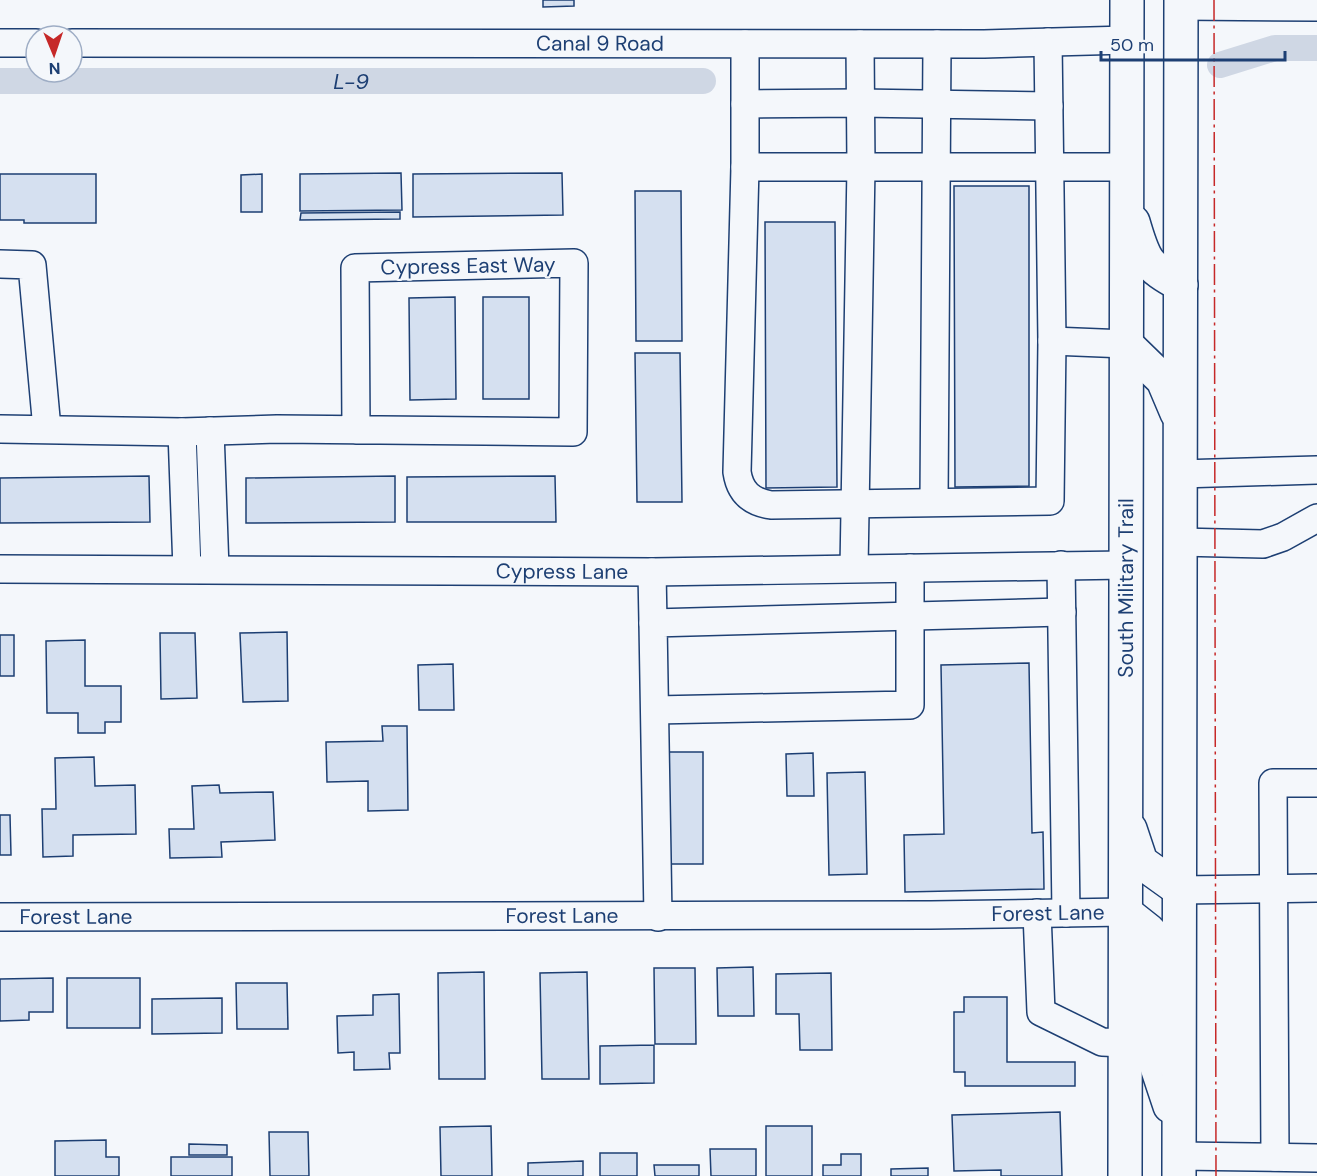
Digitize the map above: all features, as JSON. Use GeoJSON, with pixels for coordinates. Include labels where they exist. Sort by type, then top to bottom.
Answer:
{"type":"FeatureCollection","features":[{"type":"Feature","properties":{"kind":"main road","name":"South Military Trail"},"geometry":{"type":"LineString","coordinates":[[1125,1176],[1127,0]]}},
{"type":"Feature","properties":{"kind":"main road"},"geometry":{"type":"LineString","coordinates":[[1179,1156],[1181,3]]}},
{"type":"Feature","properties":{"kind":"main road"},"geometry":{"type":"LineString","coordinates":[[1126,201],[1142,252],[1154,270],[1181,285]]}},
{"type":"Feature","properties":{"kind":"main road"},"geometry":{"type":"LineString","coordinates":[[1126,344],[1163,380],[1180,420]]}},
{"type":"Feature","properties":{"kind":"main road"},"geometry":{"type":"LineString","coordinates":[[1125,816],[1141,862],[1180,890]]}},
{"type":"Feature","properties":{"kind":"main road"},"geometry":{"type":"LineString","coordinates":[[1125,912],[1149,931],[1156,955],[1155,1061],[1179,1156]]}},
{"type":"Feature","properties":{"kind":"street"},"geometry":{"type":"LineString","coordinates":[[1181,3],[1317,7]]}},
{"type":"Feature","properties":{"kind":"street","name":"Canal 9 Road"},"geometry":{"type":"LineString","coordinates":[[84,43],[937,44],[1127,40]]}},
{"type":"Feature","properties":{"kind":"street"},"geometry":{"type":"LineString","coordinates":[[745,44],[739,482],[744,492],[761,503],[855,503],[1050,501],[1052,341],[1048,42]]}},
{"type":"Feature","properties":{"kind":"street"},"geometry":{"type":"LineString","coordinates":[[0,43],[24,43]]}},
{"type":"Feature","properties":{"kind":"street"},"geometry":{"type":"LineString","coordinates":[[854,568],[861,166],[860,44]]}},
{"type":"Feature","properties":{"kind":"street"},"geometry":{"type":"LineString","coordinates":[[934,502],[937,44]]}},
{"type":"Feature","properties":{"kind":"street"},"geometry":{"type":"LineString","coordinates":[[745,105],[860,103],[1049,106]]}},
{"type":"Feature","properties":{"kind":"street"},"geometry":{"type":"LineString","coordinates":[[744,166],[1126,167]]}},
{"type":"Feature","properties":{"kind":"street","name":"Cypress East Way"},"geometry":{"type":"LineString","coordinates":[[0,429],[182,432],[356,430],[573,432],[574,263],[355,268],[356,430]]}},
{"type":"Feature","properties":{"kind":"street"},"geometry":{"type":"LineString","coordinates":[[0,264],[32,265],[47,429]]}},
{"type":"Feature","properties":{"kind":"street"},"geometry":{"type":"LineString","coordinates":[[1052,341],[1126,344]]}},
{"type":"Feature","properties":{"kind":"street"},"geometry":{"type":"LineString","coordinates":[[182,432],[187,569]]}},
{"type":"Feature","properties":{"kind":"street"},"geometry":{"type":"LineString","coordinates":[[210,432],[215,569]]}},
{"type":"Feature","properties":{"kind":"street"},"geometry":{"type":"LineString","coordinates":[[1180,474],[1317,470]]}},
{"type":"Feature","properties":{"kind":"street"},"geometry":{"type":"LineString","coordinates":[[1180,542],[1263,544],[1283,537],[1317,518]]}},
{"type":"Feature","properties":{"kind":"street","name":"Cypress Lane"},"geometry":{"type":"LineString","coordinates":[[0,569],[652,572],[1126,564]]}},
{"type":"Feature","properties":{"kind":"street"},"geometry":{"type":"LineString","coordinates":[[1061,565],[1066,913]]}},
{"type":"Feature","properties":{"kind":"street"},"geometry":{"type":"LineString","coordinates":[[654,710],[910,705],[910,568]]}},
{"type":"Feature","properties":{"kind":"street"},"geometry":{"type":"LineString","coordinates":[[652,572],[658,916]]}},
{"type":"Feature","properties":{"kind":"street"},"geometry":{"type":"LineString","coordinates":[[653,623],[1062,612]]}},
{"type":"Feature","properties":{"kind":"street"},"geometry":{"type":"LineString","coordinates":[[1275,1157],[1272,783],[1317,783]]}},
{"type":"Feature","properties":{"kind":"street"},"geometry":{"type":"LineString","coordinates":[[1180,890],[1317,888]]}},
{"type":"Feature","properties":{"kind":"street","name":"Forest Lane"},"geometry":{"type":"LineString","coordinates":[[0,917],[658,916],[1125,912]]}},
{"type":"Feature","properties":{"kind":"street"},"geometry":{"type":"LineString","coordinates":[[1037,913],[1041,1012],[1102,1042],[1125,1043]]}},
{"type":"Feature","properties":{"kind":"street"},"geometry":{"type":"LineString","coordinates":[[1179,1156],[1317,1158]]}},
{"type":"Feature","properties":{"kind":"building"},"geometry":{"type":"Polygon","coordinates":[[[543,0],[574,0],[574,6],[543,7],[543,0]]]}},
{"type":"Feature","properties":{"kind":"building"},"geometry":{"type":"Polygon","coordinates":[[[401,173],[402,210],[300,211],[300,174],[401,173]]]}},
{"type":"Feature","properties":{"kind":"building"},"geometry":{"type":"Polygon","coordinates":[[[562,173],[563,215],[413,217],[413,174],[562,173]]]}},
{"type":"Feature","properties":{"kind":"building"},"geometry":{"type":"Polygon","coordinates":[[[0,174],[96,174],[96,223],[24,223],[24,220],[0,220],[0,174]]]}},
{"type":"Feature","properties":{"kind":"building"},"geometry":{"type":"Polygon","coordinates":[[[262,174],[262,212],[241,212],[241,175],[262,174]]]}},
{"type":"Feature","properties":{"kind":"building"},"geometry":{"type":"Polygon","coordinates":[[[954,186],[1029,186],[1029,486],[955,487],[954,186]]]}},
{"type":"Feature","properties":{"kind":"building"},"geometry":{"type":"Polygon","coordinates":[[[635,191],[681,191],[682,341],[636,341],[635,191]]]}},
{"type":"Feature","properties":{"kind":"building"},"geometry":{"type":"Polygon","coordinates":[[[400,212],[400,219],[300,220],[301,213],[400,212]]]}},
{"type":"Feature","properties":{"kind":"building"},"geometry":{"type":"Polygon","coordinates":[[[765,222],[835,222],[837,487],[766,488],[765,222]]]}},
{"type":"Feature","properties":{"kind":"building"},"geometry":{"type":"Polygon","coordinates":[[[455,297],[456,399],[410,400],[409,298],[455,297]]]}},
{"type":"Feature","properties":{"kind":"building"},"geometry":{"type":"Polygon","coordinates":[[[483,297],[529,297],[529,399],[483,399],[483,297]]]}},
{"type":"Feature","properties":{"kind":"building"},"geometry":{"type":"Polygon","coordinates":[[[635,353],[680,353],[682,502],[637,502],[635,353]]]}},
{"type":"Feature","properties":{"kind":"building"},"geometry":{"type":"Polygon","coordinates":[[[149,476],[150,522],[0,523],[0,478],[149,476]]]}},
{"type":"Feature","properties":{"kind":"building"},"geometry":{"type":"Polygon","coordinates":[[[395,476],[395,522],[246,523],[246,478],[395,476]]]}},
{"type":"Feature","properties":{"kind":"building"},"geometry":{"type":"Polygon","coordinates":[[[555,476],[556,522],[407,522],[407,477],[555,476]]]}},
{"type":"Feature","properties":{"kind":"building"},"geometry":{"type":"Polygon","coordinates":[[[287,632],[288,701],[243,702],[240,633],[287,632]]]}},
{"type":"Feature","properties":{"kind":"building"},"geometry":{"type":"Polygon","coordinates":[[[160,633],[195,633],[197,698],[161,699],[160,633]]]}},
{"type":"Feature","properties":{"kind":"building"},"geometry":{"type":"Polygon","coordinates":[[[0,635],[14,635],[14,676],[0,676],[0,635]]]}},
{"type":"Feature","properties":{"kind":"building"},"geometry":{"type":"Polygon","coordinates":[[[85,640],[85,686],[121,686],[121,722],[105,722],[105,733],[78,733],[78,713],[47,713],[46,641],[85,640]]]}},
{"type":"Feature","properties":{"kind":"building"},"geometry":{"type":"Polygon","coordinates":[[[1029,663],[1032,833],[1043,832],[1044,889],[905,892],[904,835],[944,834],[941,665],[1029,663]]]}},
{"type":"Feature","properties":{"kind":"building"},"geometry":{"type":"Polygon","coordinates":[[[453,664],[454,710],[419,710],[418,665],[453,664]]]}},
{"type":"Feature","properties":{"kind":"building"},"geometry":{"type":"Polygon","coordinates":[[[382,726],[407,726],[408,810],[368,811],[368,781],[327,782],[326,742],[383,741],[382,726]]]}},
{"type":"Feature","properties":{"kind":"building"},"geometry":{"type":"Polygon","coordinates":[[[669,752],[703,752],[703,864],[669,864],[669,752]]]}},
{"type":"Feature","properties":{"kind":"building"},"geometry":{"type":"Polygon","coordinates":[[[813,753],[814,796],[787,796],[786,754],[813,753]]]}},
{"type":"Feature","properties":{"kind":"building"},"geometry":{"type":"Polygon","coordinates":[[[94,757],[95,786],[135,785],[136,834],[73,835],[73,856],[43,857],[42,809],[56,809],[55,758],[94,757]]]}},
{"type":"Feature","properties":{"kind":"building"},"geometry":{"type":"Polygon","coordinates":[[[865,772],[867,874],[829,875],[827,773],[865,772]]]}},
{"type":"Feature","properties":{"kind":"building"},"geometry":{"type":"Polygon","coordinates":[[[219,785],[220,793],[273,792],[275,840],[221,842],[222,857],[170,858],[169,829],[194,829],[192,786],[219,785]]]}},
{"type":"Feature","properties":{"kind":"building"},"geometry":{"type":"Polygon","coordinates":[[[0,815],[10,815],[11,855],[0,855],[0,815]]]}},
{"type":"Feature","properties":{"kind":"building"},"geometry":{"type":"Polygon","coordinates":[[[753,967],[754,1016],[718,1016],[717,968],[753,967]]]}},
{"type":"Feature","properties":{"kind":"building"},"geometry":{"type":"Polygon","coordinates":[[[654,968],[695,968],[696,1044],[655,1044],[654,968]]]}},
{"type":"Feature","properties":{"kind":"building"},"geometry":{"type":"Polygon","coordinates":[[[484,972],[485,1079],[439,1079],[438,973],[484,972]]]}},
{"type":"Feature","properties":{"kind":"building"},"geometry":{"type":"Polygon","coordinates":[[[587,972],[589,1079],[542,1079],[540,973],[587,972]]]}},
{"type":"Feature","properties":{"kind":"building"},"geometry":{"type":"Polygon","coordinates":[[[831,973],[832,1050],[800,1050],[799,1014],[776,1014],[776,974],[831,973]]]}},
{"type":"Feature","properties":{"kind":"building"},"geometry":{"type":"Polygon","coordinates":[[[53,978],[53,1012],[29,1012],[29,1020],[0,1021],[0,979],[53,978]]]}},
{"type":"Feature","properties":{"kind":"building"},"geometry":{"type":"Polygon","coordinates":[[[67,978],[140,978],[140,1028],[67,1028],[67,978]]]}},
{"type":"Feature","properties":{"kind":"building"},"geometry":{"type":"Polygon","coordinates":[[[236,983],[287,983],[288,1029],[237,1029],[236,983]]]}},
{"type":"Feature","properties":{"kind":"building"},"geometry":{"type":"Polygon","coordinates":[[[399,994],[400,1053],[389,1053],[390,1069],[354,1070],[354,1052],[338,1053],[337,1016],[373,1015],[373,995],[399,994]]]}},
{"type":"Feature","properties":{"kind":"building"},"geometry":{"type":"Polygon","coordinates":[[[964,997],[1007,997],[1007,1062],[1075,1062],[1075,1086],[965,1086],[965,1072],[954,1072],[954,1012],[964,1012],[964,997]]]}},
{"type":"Feature","properties":{"kind":"building"},"geometry":{"type":"Polygon","coordinates":[[[222,998],[222,1033],[152,1034],[152,999],[222,998]]]}},
{"type":"Feature","properties":{"kind":"building"},"geometry":{"type":"Polygon","coordinates":[[[654,1045],[654,1083],[600,1084],[600,1046],[654,1045]]]}},
{"type":"Feature","properties":{"kind":"building"},"geometry":{"type":"Polygon","coordinates":[[[1060,1112],[1062,1176],[1001,1176],[1001,1170],[954,1171],[952,1115],[1060,1112]]]}},
{"type":"Feature","properties":{"kind":"building"},"geometry":{"type":"Polygon","coordinates":[[[491,1126],[492,1176],[441,1176],[440,1127],[491,1126]]]}},
{"type":"Feature","properties":{"kind":"building"},"geometry":{"type":"Polygon","coordinates":[[[766,1126],[812,1126],[812,1176],[766,1176],[766,1126]]]}},
{"type":"Feature","properties":{"kind":"building"},"geometry":{"type":"Polygon","coordinates":[[[269,1132],[308,1132],[309,1176],[270,1176],[269,1132]]]}},
{"type":"Feature","properties":{"kind":"building"},"geometry":{"type":"Polygon","coordinates":[[[106,1140],[106,1157],[119,1157],[119,1176],[55,1176],[55,1141],[106,1140]]]}},
{"type":"Feature","properties":{"kind":"building"},"geometry":{"type":"Polygon","coordinates":[[[189,1144],[227,1145],[227,1155],[189,1155],[189,1144]]]}},
{"type":"Feature","properties":{"kind":"building"},"geometry":{"type":"Polygon","coordinates":[[[710,1149],[756,1149],[756,1176],[711,1176],[710,1149]]]}},
{"type":"Feature","properties":{"kind":"building"},"geometry":{"type":"Polygon","coordinates":[[[600,1153],[637,1153],[637,1176],[600,1176],[600,1153]]]}},
{"type":"Feature","properties":{"kind":"building"},"geometry":{"type":"Polygon","coordinates":[[[841,1154],[861,1154],[861,1176],[823,1176],[823,1165],[841,1165],[841,1154]]]}},
{"type":"Feature","properties":{"kind":"building"},"geometry":{"type":"Polygon","coordinates":[[[171,1157],[232,1157],[232,1176],[171,1176],[171,1157]]]}},
{"type":"Feature","properties":{"kind":"building"},"geometry":{"type":"Polygon","coordinates":[[[583,1161],[583,1176],[528,1176],[528,1163],[583,1161]]]}},
{"type":"Feature","properties":{"kind":"building"},"geometry":{"type":"Polygon","coordinates":[[[654,1165],[699,1165],[699,1176],[655,1176],[654,1165]]]}},
{"type":"Feature","properties":{"kind":"building"},"geometry":{"type":"Polygon","coordinates":[[[928,1168],[928,1176],[891,1176],[891,1169],[928,1168]]]}},
{"type":"Feature","properties":{"kind":"waterway","name":"L-9"},"geometry":{"type":"LineString","coordinates":[[1220,65],[1275,48],[1317,48]]}},
{"type":"Feature","properties":{"kind":"waterway","name":"L-9"},"geometry":{"type":"LineString","coordinates":[[0,81],[703,81]]}},
{"type":"Feature","properties":{"kind":"power"},"geometry":{"type":"LineString","coordinates":[[1214,0],[1216,1176]]}}]}
